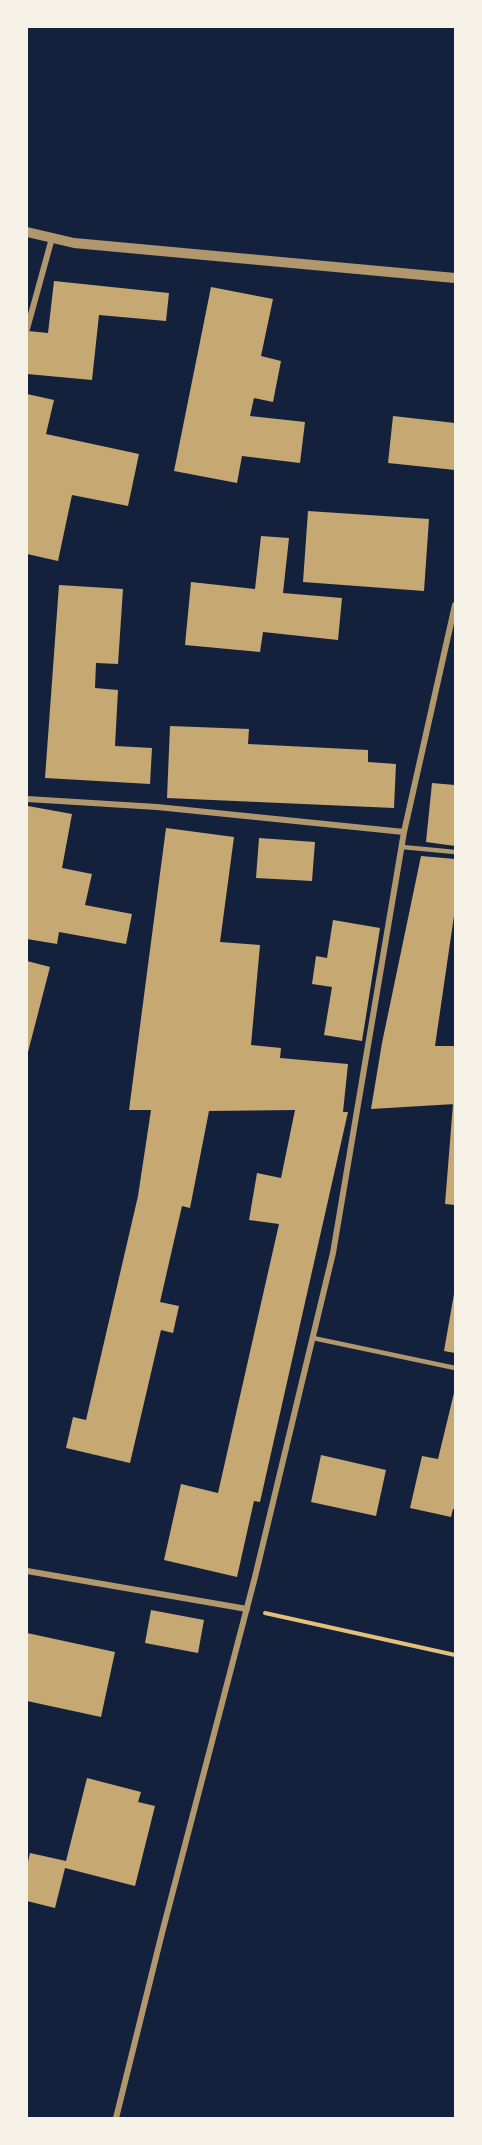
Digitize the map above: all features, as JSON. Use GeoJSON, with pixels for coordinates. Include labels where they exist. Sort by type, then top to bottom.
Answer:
{"type":"FeatureCollection","features":[{"type":"Feature","properties":{"kind":"street"},"geometry":{"type":"LineString","coordinates":[[27,232],[75,243],[455,278]]}},
{"type":"Feature","properties":{"kind":"street"},"geometry":{"type":"LineString","coordinates":[[27,329],[52,238]]}},
{"type":"Feature","properties":{"kind":"street"},"geometry":{"type":"LineString","coordinates":[[116,2118],[247,1609],[333,1252],[404,832],[455,606]]}},
{"type":"Feature","properties":{"kind":"street"},"geometry":{"type":"LineString","coordinates":[[27,799],[157,807],[404,832]]}},
{"type":"Feature","properties":{"kind":"street"},"geometry":{"type":"LineString","coordinates":[[27,1571],[247,1609]]}},
{"type":"Feature","properties":{"kind":"lane"},"geometry":{"type":"LineString","coordinates":[[402,847],[455,852]]}},
{"type":"Feature","properties":{"kind":"lane"},"geometry":{"type":"LineString","coordinates":[[313,1338],[455,1368]]}},
{"type":"Feature","properties":{"kind":"path"},"geometry":{"type":"LineString","coordinates":[[247,1609],[455,1655]]}},
{"type":"Feature","properties":{"kind":"building"},"geometry":{"type":"Polygon","coordinates":[[[54,281],[169,293],[166,321],[99,315],[92,380],[27,374],[28,331],[48,333],[54,281]]]}},
{"type":"Feature","properties":{"kind":"building"},"geometry":{"type":"Polygon","coordinates":[[[211,287],[273,299],[261,356],[281,361],[273,402],[254,398],[250,416],[305,422],[300,463],[242,456],[237,483],[174,471],[211,287]]]}},
{"type":"Feature","properties":{"kind":"building"},"geometry":{"type":"Polygon","coordinates":[[[27,394],[54,400],[46,434],[139,454],[128,506],[72,495],[58,561],[27,554],[27,394]]]}},
{"type":"Feature","properties":{"kind":"building"},"geometry":{"type":"Polygon","coordinates":[[[393,416],[455,423],[455,470],[388,463],[393,416]]]}},
{"type":"Feature","properties":{"kind":"building"},"geometry":{"type":"Polygon","coordinates":[[[308,511],[429,519],[424,591],[303,582],[308,511]]]}},
{"type":"Feature","properties":{"kind":"building"},"geometry":{"type":"Polygon","coordinates":[[[261,536],[289,538],[283,593],[342,598],[338,640],[263,632],[260,652],[185,645],[191,582],[255,589],[261,536]]]}},
{"type":"Feature","properties":{"kind":"building"},"geometry":{"type":"Polygon","coordinates":[[[59,585],[123,589],[118,664],[96,663],[95,688],[118,690],[115,746],[152,748],[150,784],[45,778],[59,585]]]}},
{"type":"Feature","properties":{"kind":"building"},"geometry":{"type":"Polygon","coordinates":[[[170,726],[249,729],[248,744],[368,750],[368,762],[396,764],[394,808],[167,798],[170,726]]]}},
{"type":"Feature","properties":{"kind":"building"},"geometry":{"type":"Polygon","coordinates":[[[432,783],[455,785],[455,846],[426,842],[432,783]]]}},
{"type":"Feature","properties":{"kind":"building"},"geometry":{"type":"Polygon","coordinates":[[[28,806],[72,814],[62,868],[92,874],[85,905],[132,914],[126,944],[59,932],[57,944],[27,939],[28,806]]]}},
{"type":"Feature","properties":{"kind":"building"},"geometry":{"type":"Polygon","coordinates":[[[166,828],[234,837],[220,942],[260,945],[251,1045],[281,1048],[280,1058],[348,1064],[343,1112],[348,1112],[260,1502],[254,1501],[237,1577],[164,1560],[181,1484],[218,1493],[279,1224],[249,1220],[257,1173],[281,1178],[295,1110],[209,1111],[190,1208],[182,1206],[160,1302],[179,1306],[173,1333],[161,1330],[130,1463],[66,1448],[73,1417],[86,1420],[138,1196],[151,1110],[129,1110],[166,828]]]}},
{"type":"Feature","properties":{"kind":"building"},"geometry":{"type":"Polygon","coordinates":[[[259,838],[315,842],[312,881],[256,878],[259,838]]]}},
{"type":"Feature","properties":{"kind":"building"},"geometry":{"type":"Polygon","coordinates":[[[421,856],[455,859],[455,909],[435,1046],[455,1046],[455,1104],[371,1109],[382,1043],[421,856]]]}},
{"type":"Feature","properties":{"kind":"building"},"geometry":{"type":"Polygon","coordinates":[[[333,920],[380,928],[362,1041],[324,1035],[332,987],[312,984],[316,956],[327,958],[333,920]]]}},
{"type":"Feature","properties":{"kind":"building"},"geometry":{"type":"Polygon","coordinates":[[[27,961],[50,967],[28,1052],[27,1052],[27,961]]]}},
{"type":"Feature","properties":{"kind":"building"},"geometry":{"type":"Polygon","coordinates":[[[453,1104],[455,1104],[455,1205],[445,1204],[453,1104]]]}},
{"type":"Feature","properties":{"kind":"building"},"geometry":{"type":"Polygon","coordinates":[[[455,1294],[455,1353],[444,1351],[455,1294]]]}},
{"type":"Feature","properties":{"kind":"building"},"geometry":{"type":"Polygon","coordinates":[[[454,1393],[455,1509],[451,1517],[410,1508],[422,1456],[438,1459],[454,1393]]]}},
{"type":"Feature","properties":{"kind":"building"},"geometry":{"type":"Polygon","coordinates":[[[321,1455],[386,1470],[376,1516],[311,1502],[321,1455]]]}},
{"type":"Feature","properties":{"kind":"building"},"geometry":{"type":"Polygon","coordinates":[[[151,1610],[204,1620],[198,1653],[145,1643],[151,1610]]]}},
{"type":"Feature","properties":{"kind":"building"},"geometry":{"type":"Polygon","coordinates":[[[27,1633],[115,1652],[101,1717],[27,1701],[27,1633]]]}},
{"type":"Feature","properties":{"kind":"building"},"geometry":{"type":"Polygon","coordinates":[[[87,1778],[141,1792],[138,1802],[155,1806],[135,1886],[65,1868],[55,1908],[27,1901],[27,1866],[30,1853],[66,1861],[87,1778]]]}}]}
